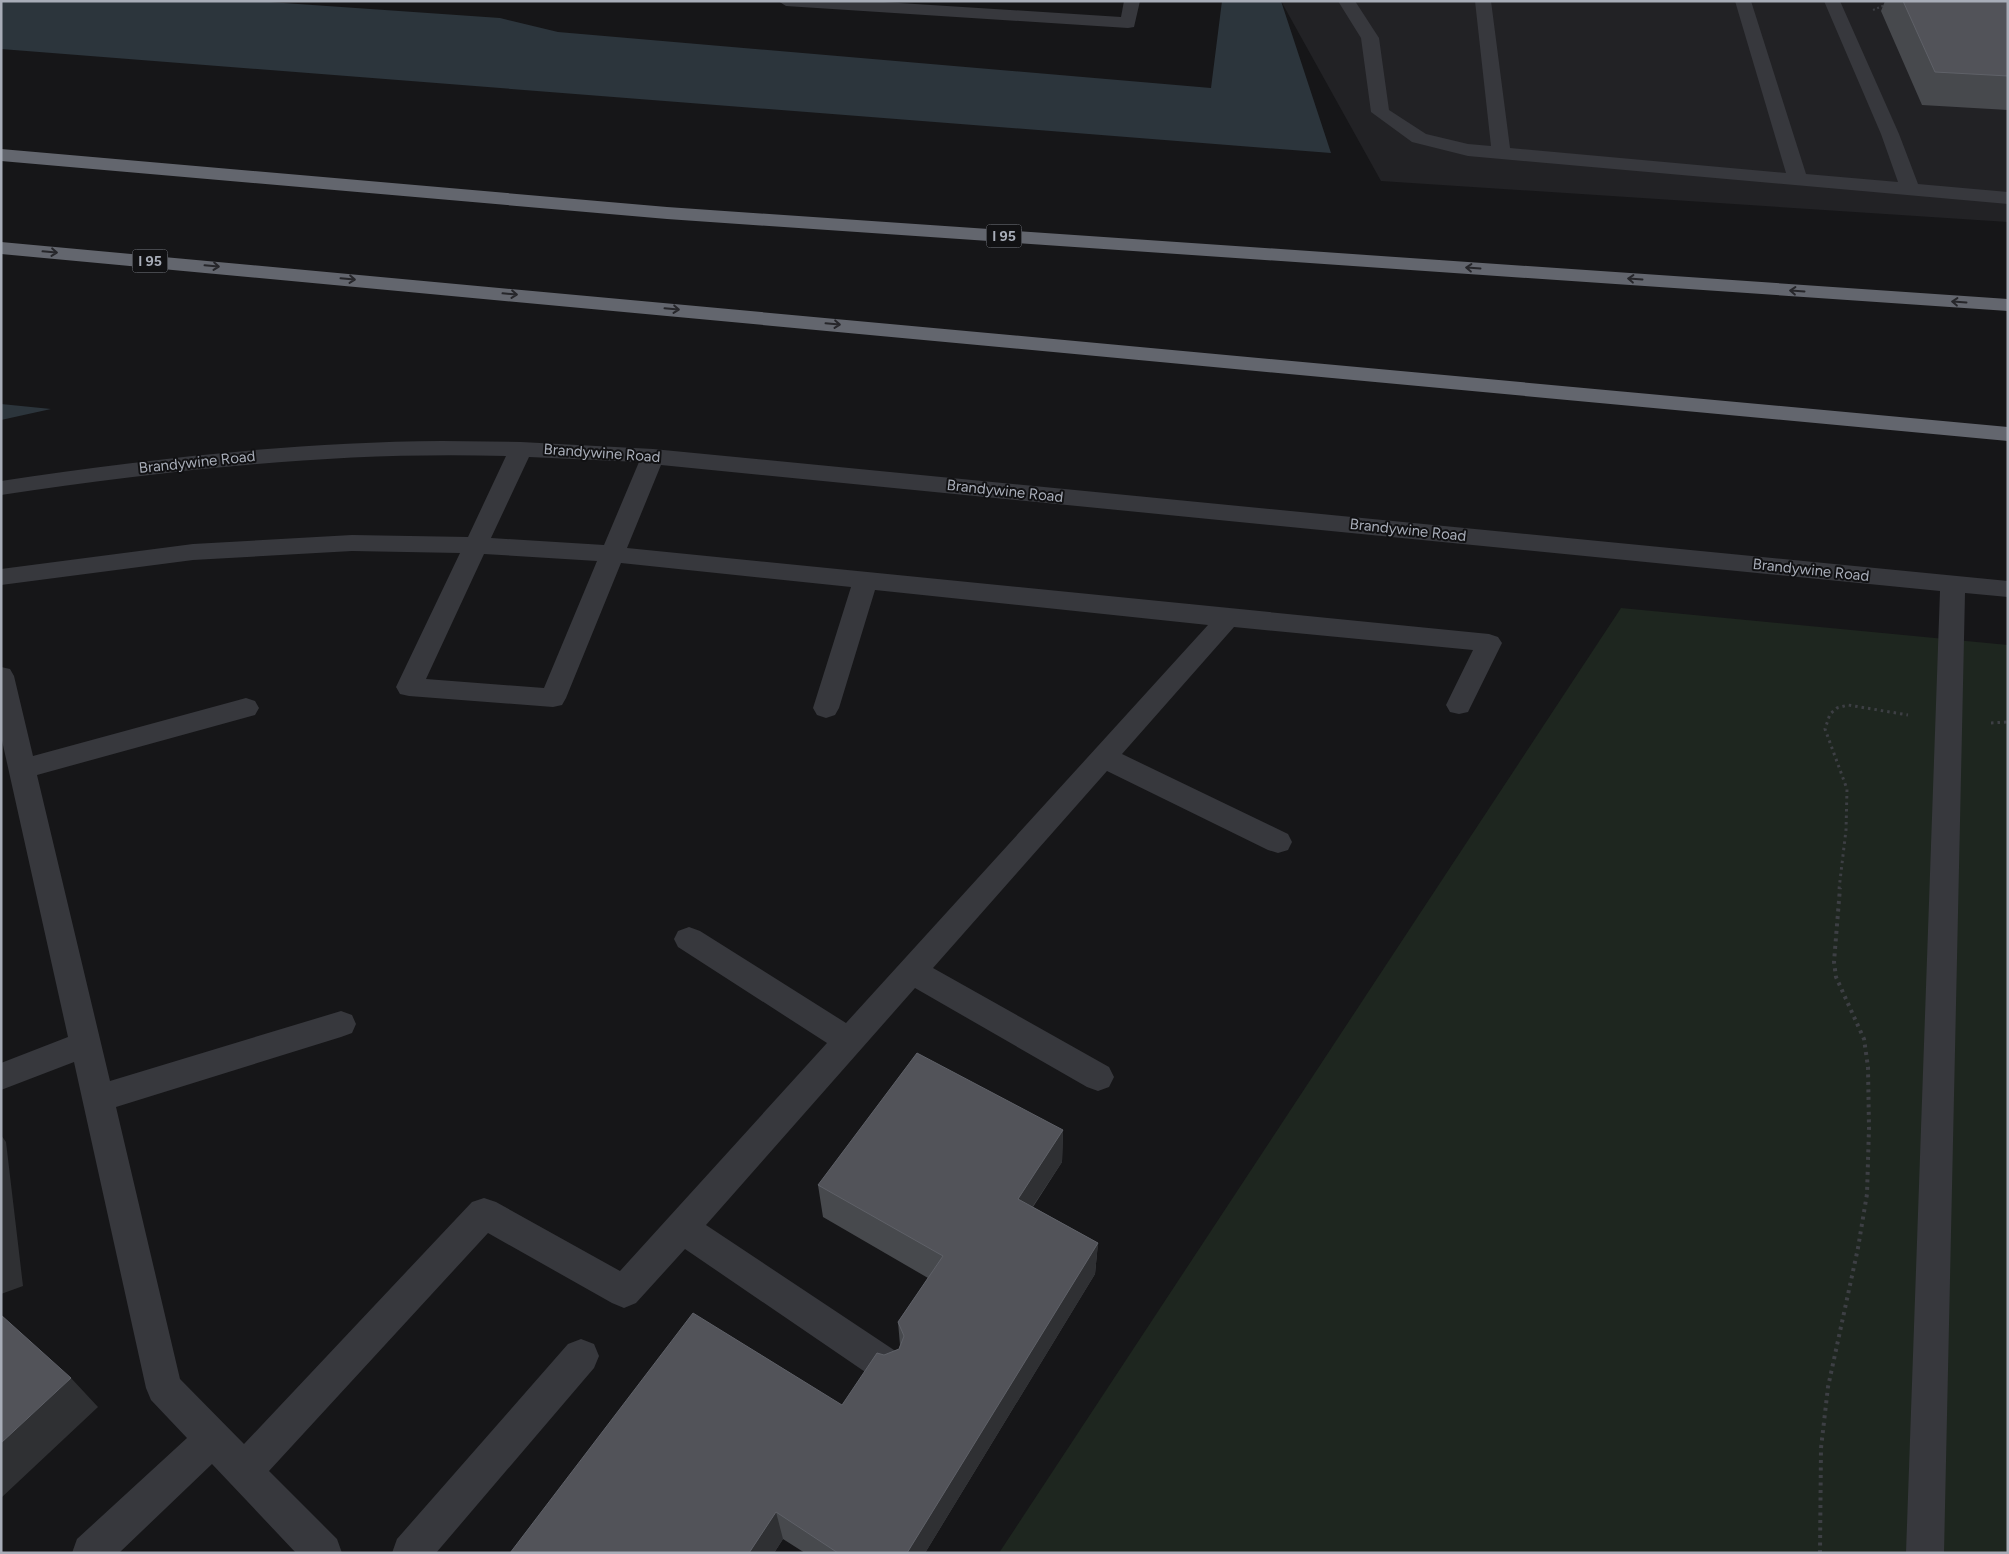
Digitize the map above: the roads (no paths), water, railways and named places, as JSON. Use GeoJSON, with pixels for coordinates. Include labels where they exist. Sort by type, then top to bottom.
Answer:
{"type":"FeatureCollection","features":[{"type":"Feature","properties":{"kind":"highway","name":"I 95"},"geometry":{"type":"LineString","coordinates":[[1,155],[667,213],[2008,305]]}},
{"type":"Feature","properties":{"kind":"highway","name":"I 95"},"geometry":{"type":"LineString","coordinates":[[1,248],[2008,434]]}},
{"type":"Feature","properties":{"kind":"street"},"geometry":{"type":"LineString","coordinates":[[786,1],[1128,24],[1132,1]]}},
{"type":"Feature","properties":{"kind":"street"},"geometry":{"type":"LineString","coordinates":[[1346,1],[1370,38],[1380,112],[1419,138],[1468,150],[2008,198]]}},
{"type":"Feature","properties":{"kind":"street"},"geometry":{"type":"LineString","coordinates":[[1483,1],[1501,153]]}},
{"type":"Feature","properties":{"kind":"street"},"geometry":{"type":"LineString","coordinates":[[1743,1],[1798,179]]}},
{"type":"Feature","properties":{"kind":"street"},"geometry":{"type":"LineString","coordinates":[[1832,1],[1890,134],[1910,189]]}},
{"type":"Feature","properties":{"kind":"street","name":"Brandywine Road"},"geometry":{"type":"LineString","coordinates":[[1,488],[126,469],[255,456],[380,449],[521,449],[653,456],[2008,589]]}},
{"type":"Feature","properties":{"kind":"street"},"geometry":{"type":"LineString","coordinates":[[521,449],[409,687],[552,698],[653,456]]}},
{"type":"Feature","properties":{"kind":"street"},"geometry":{"type":"LineString","coordinates":[[1,577],[193,552],[352,543],[476,545],[612,554],[1488,643],[1459,705]]}},
{"type":"Feature","properties":{"kind":"street"},"geometry":{"type":"LineString","coordinates":[[826,708],[866,580]]}},
{"type":"Feature","properties":{"kind":"street"},"geometry":{"type":"LineString","coordinates":[[1924,1553],[1953,584]]}},
{"type":"Feature","properties":{"kind":"street"},"geometry":{"type":"LineString","coordinates":[[244,1471],[484,1214],[624,1292],[1228,618]]}},
{"type":"Feature","properties":{"kind":"street"},"geometry":{"type":"LineString","coordinates":[[1,676],[14,755],[86,1044],[164,1388],[323,1553]]}},
{"type":"Feature","properties":{"kind":"street"},"geometry":{"type":"LineString","coordinates":[[14,755],[246,708]]}},
{"type":"Feature","properties":{"kind":"street"},"geometry":{"type":"LineString","coordinates":[[1103,758],[1278,842]]}},
{"type":"Feature","properties":{"kind":"street"},"geometry":{"type":"LineString","coordinates":[[689,940],[849,1041]]}},
{"type":"Feature","properties":{"kind":"street"},"geometry":{"type":"LineString","coordinates":[[911,971],[1098,1077]]}},
{"type":"Feature","properties":{"kind":"street"},"geometry":{"type":"LineString","coordinates":[[97,1099],[340,1024]]}},
{"type":"Feature","properties":{"kind":"street"},"geometry":{"type":"LineString","coordinates":[[1,1078],[86,1044]]}},
{"type":"Feature","properties":{"kind":"street"},"geometry":{"type":"LineString","coordinates":[[682,1228],[887,1366]]}},
{"type":"Feature","properties":{"kind":"street"},"geometry":{"type":"LineString","coordinates":[[411,1553],[581,1356]]}},
{"type":"Feature","properties":{"kind":"street"},"geometry":{"type":"LineString","coordinates":[[91,1553],[212,1439]]}}]}
